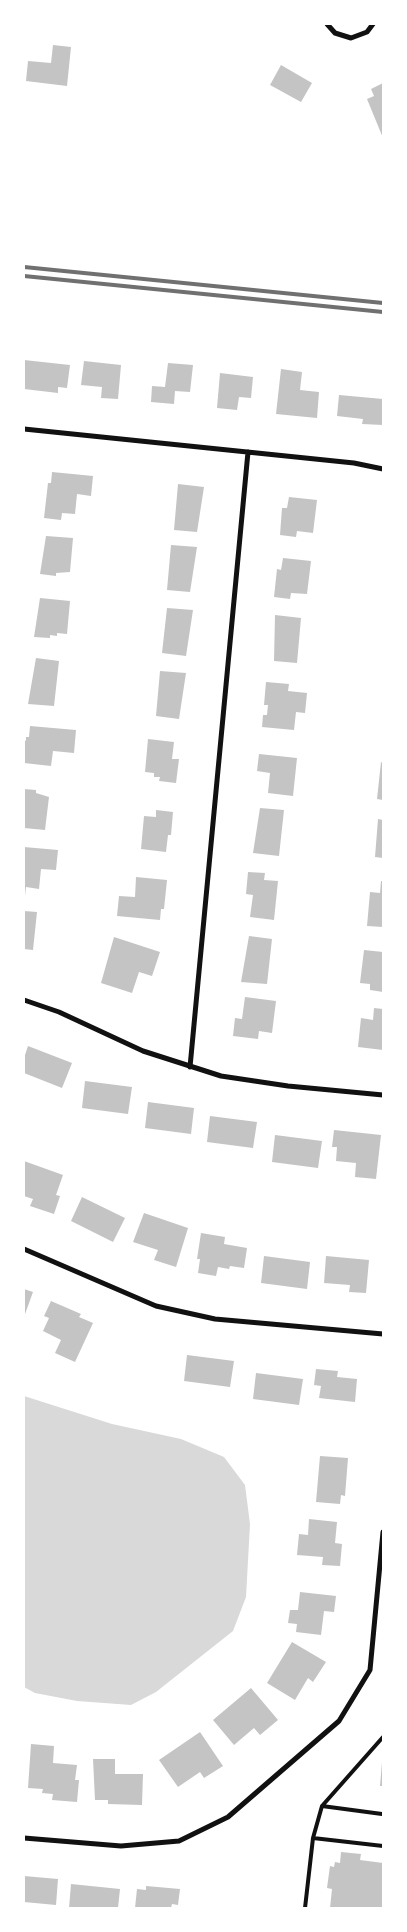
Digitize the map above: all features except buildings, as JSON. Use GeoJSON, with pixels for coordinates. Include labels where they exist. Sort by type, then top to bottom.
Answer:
{"type":"FeatureCollection","features":[{"type":"Feature","properties":{"kind":"street"},"geometry":{"type":"LineString","coordinates":[[327,24],[335,33],[351,38],[367,32],[373,24]]}},
{"type":"Feature","properties":{"kind":"street"},"geometry":{"type":"LineString","coordinates":[[24,429],[354,463],[383,469]]}},
{"type":"Feature","properties":{"kind":"street"},"geometry":{"type":"LineString","coordinates":[[190,1067],[248,452]]}},
{"type":"Feature","properties":{"kind":"street"},"geometry":{"type":"LineString","coordinates":[[24,1000],[59,1012],[144,1051],[190,1067],[253,1082],[383,1095]]}},
{"type":"Feature","properties":{"kind":"street"},"geometry":{"type":"LineString","coordinates":[[24,1249],[164,1308],[215,1319],[383,1334]]}},
{"type":"Feature","properties":{"kind":"street"},"geometry":{"type":"LineString","coordinates":[[24,1838],[121,1846],[170,1842],[179,1841],[228,1817],[339,1721],[370,1670],[381,1584],[383,1532]]}},
{"type":"Feature","properties":{"kind":"lane"},"geometry":{"type":"LineString","coordinates":[[305,1908],[314,1838],[322,1806],[383,1737]]}},
{"type":"Feature","properties":{"kind":"lane"},"geometry":{"type":"LineString","coordinates":[[322,1806],[382,1814]]}},
{"type":"Feature","properties":{"kind":"lane"},"geometry":{"type":"LineString","coordinates":[[314,1838],[383,1846]]}},
{"type":"Feature","properties":{"kind":"shaded area"},"geometry":{"type":"Polygon","coordinates":[[[24,1396],[112,1424],[181,1439],[224,1457],[245,1485],[250,1524],[246,1597],[233,1631],[156,1692],[131,1705],[77,1701],[35,1693],[24,1687],[24,1396]]]}},
{"type":"Feature","properties":{"kind":"railway"},"geometry":{"type":"LineString","coordinates":[[24,267],[383,303]]}},
{"type":"Feature","properties":{"kind":"railway"},"geometry":{"type":"LineString","coordinates":[[24,276],[383,312]]}}]}
